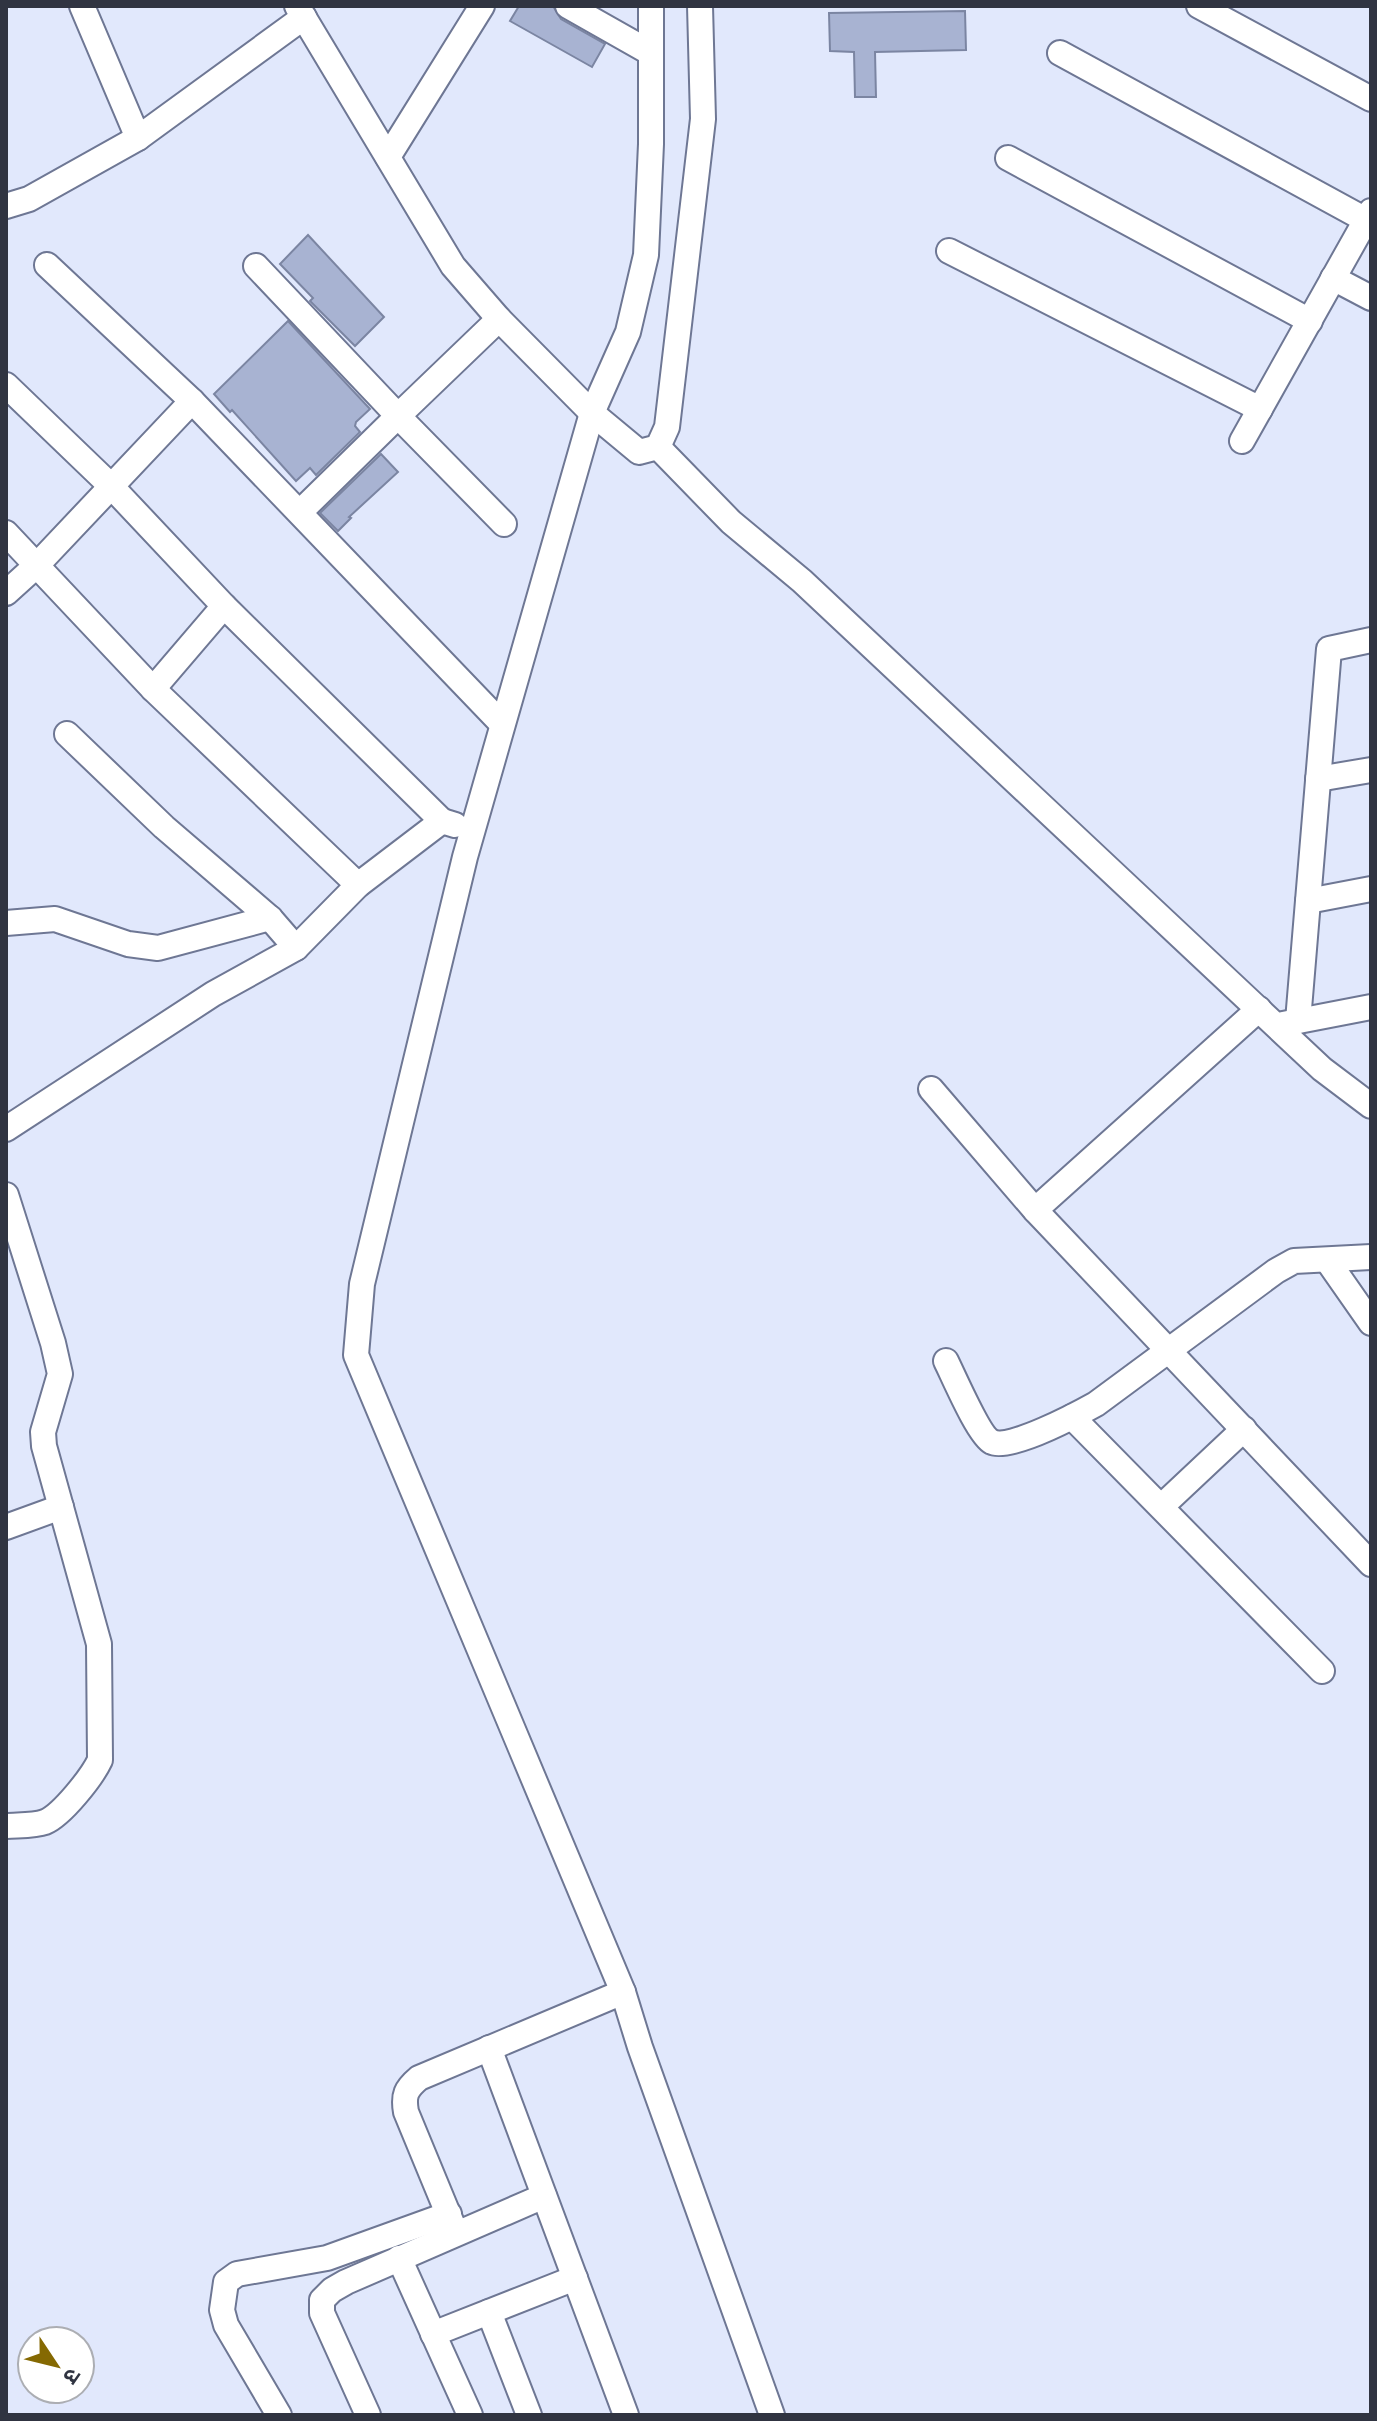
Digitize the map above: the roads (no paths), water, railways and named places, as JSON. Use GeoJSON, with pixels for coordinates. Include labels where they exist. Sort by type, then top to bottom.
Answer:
{"type":"FeatureCollection","features":[{"type":"Feature","properties":{"kind":"street"},"geometry":{"type":"LineString","coordinates":[[82,6],[138,138]]}},
{"type":"Feature","properties":{"kind":"street"},"geometry":{"type":"LineString","coordinates":[[568,6],[651,53]]}},
{"type":"Feature","properties":{"kind":"street"},"geometry":{"type":"LineString","coordinates":[[651,6],[651,144],[646,255],[628,332],[592,413],[473,829],[362,1284],[356,1355],[623,1992],[772,2415]]}},
{"type":"Feature","properties":{"kind":"street"},"geometry":{"type":"LineString","coordinates":[[649,450],[667,427],[703,119],[700,6]]}},
{"type":"Feature","properties":{"kind":"street"},"geometry":{"type":"LineString","coordinates":[[1199,6],[1371,99]]}},
{"type":"Feature","properties":{"kind":"street"},"geometry":{"type":"LineString","coordinates":[[6,206],[29,199],[138,138],[300,12],[453,266],[499,319],[619,437],[649,450],[802,581],[1277,1018],[1322,1069],[1371,1106]]}},
{"type":"Feature","properties":{"kind":"street"},"geometry":{"type":"LineString","coordinates":[[388,157],[471,12]]}},
{"type":"Feature","properties":{"kind":"street"},"geometry":{"type":"LineString","coordinates":[[1060,53],[1368,216],[1242,441]]}},
{"type":"Feature","properties":{"kind":"street"},"geometry":{"type":"LineString","coordinates":[[1008,158],[1310,321]]}},
{"type":"Feature","properties":{"kind":"street"},"geometry":{"type":"LineString","coordinates":[[949,251],[1260,409]]}},
{"type":"Feature","properties":{"kind":"street"},"geometry":{"type":"LineString","coordinates":[[47,265],[192,401],[301,511],[502,724]]}},
{"type":"Feature","properties":{"kind":"street"},"geometry":{"type":"LineString","coordinates":[[256,266],[504,524]]}},
{"type":"Feature","properties":{"kind":"street"},"geometry":{"type":"LineString","coordinates":[[1333,278],[1371,298]]}},
{"type":"Feature","properties":{"kind":"street"},"geometry":{"type":"LineString","coordinates":[[301,511],[499,319]]}},
{"type":"Feature","properties":{"kind":"street"},"geometry":{"type":"LineString","coordinates":[[8,391],[111,486],[224,606],[442,821],[473,829]]}},
{"type":"Feature","properties":{"kind":"street"},"geometry":{"type":"LineString","coordinates":[[6,593],[37,565],[192,401]]}},
{"type":"Feature","properties":{"kind":"street"},"geometry":{"type":"LineString","coordinates":[[6,533],[153,689],[358,885]]}},
{"type":"Feature","properties":{"kind":"street"},"geometry":{"type":"LineString","coordinates":[[153,689],[224,606]]}},
{"type":"Feature","properties":{"kind":"street"},"geometry":{"type":"LineString","coordinates":[[1277,1018],[1308,901],[1329,649],[1371,640]]}},
{"type":"Feature","properties":{"kind":"street"},"geometry":{"type":"LineString","coordinates":[[67,734],[164,827],[270,918],[296,948]]}},
{"type":"Feature","properties":{"kind":"street"},"geometry":{"type":"LineString","coordinates":[[1318,779],[1371,770]]}},
{"type":"Feature","properties":{"kind":"street"},"geometry":{"type":"LineString","coordinates":[[6,1129],[213,994],[296,948],[358,885],[442,821]]}},
{"type":"Feature","properties":{"kind":"street"},"geometry":{"type":"LineString","coordinates":[[1308,901],[1371,889]]}},
{"type":"Feature","properties":{"kind":"street"},"geometry":{"type":"LineString","coordinates":[[6,923],[55,919],[128,944],[158,948],[270,918]]}},
{"type":"Feature","properties":{"kind":"street"},"geometry":{"type":"LineString","coordinates":[[1035,1210],[1277,1018],[1371,1007]]}},
{"type":"Feature","properties":{"kind":"street"},"geometry":{"type":"LineString","coordinates":[[931,1089],[1035,1210],[1371,1564]]}},
{"type":"Feature","properties":{"kind":"street"},"geometry":{"type":"LineString","coordinates":[[6,1195],[16,1264],[53,1343],[60,1374],[43,1432],[44,1446],[99,1644],[100,1760],[95,1771],[57,1814],[44,1823],[6,1826]]}},
{"type":"Feature","properties":{"kind":"street"},"geometry":{"type":"LineString","coordinates":[[946,1361],[981,1431],[992,1442],[1005,1444],[1096,1404],[1276,1271],[1294,1261],[1371,1257]]}},
{"type":"Feature","properties":{"kind":"street"},"geometry":{"type":"LineString","coordinates":[[1327,1260],[1371,1323]]}},
{"type":"Feature","properties":{"kind":"street"},"geometry":{"type":"LineString","coordinates":[[1072,1417],[1322,1671]]}},
{"type":"Feature","properties":{"kind":"street"},"geometry":{"type":"LineString","coordinates":[[1162,1506],[1244,1429]]}},
{"type":"Feature","properties":{"kind":"street"},"geometry":{"type":"LineString","coordinates":[[6,1527],[61,1507]]}},
{"type":"Feature","properties":{"kind":"street"},"geometry":{"type":"LineString","coordinates":[[452,2223],[406,2112],[403,2099],[407,2087],[419,2078],[623,1992]]}},
{"type":"Feature","properties":{"kind":"street"},"geometry":{"type":"LineString","coordinates":[[489,2048],[626,2415]]}},
{"type":"Feature","properties":{"kind":"street"},"geometry":{"type":"LineString","coordinates":[[279,2415],[226,2325],[222,2310],[226,2282],[237,2274],[327,2258],[544,2196]]}},
{"type":"Feature","properties":{"kind":"street"},"geometry":{"type":"LineString","coordinates":[[368,2415],[322,2313],[322,2300],[332,2290],[399,2258],[452,2223]]}},
{"type":"Feature","properties":{"kind":"street"},"geometry":{"type":"LineString","coordinates":[[399,2258],[470,2415]]}},
{"type":"Feature","properties":{"kind":"street"},"geometry":{"type":"LineString","coordinates":[[433,2334],[575,2278]]}},
{"type":"Feature","properties":{"kind":"street"},"geometry":{"type":"LineString","coordinates":[[489,2312],[529,2415]]}}]}
